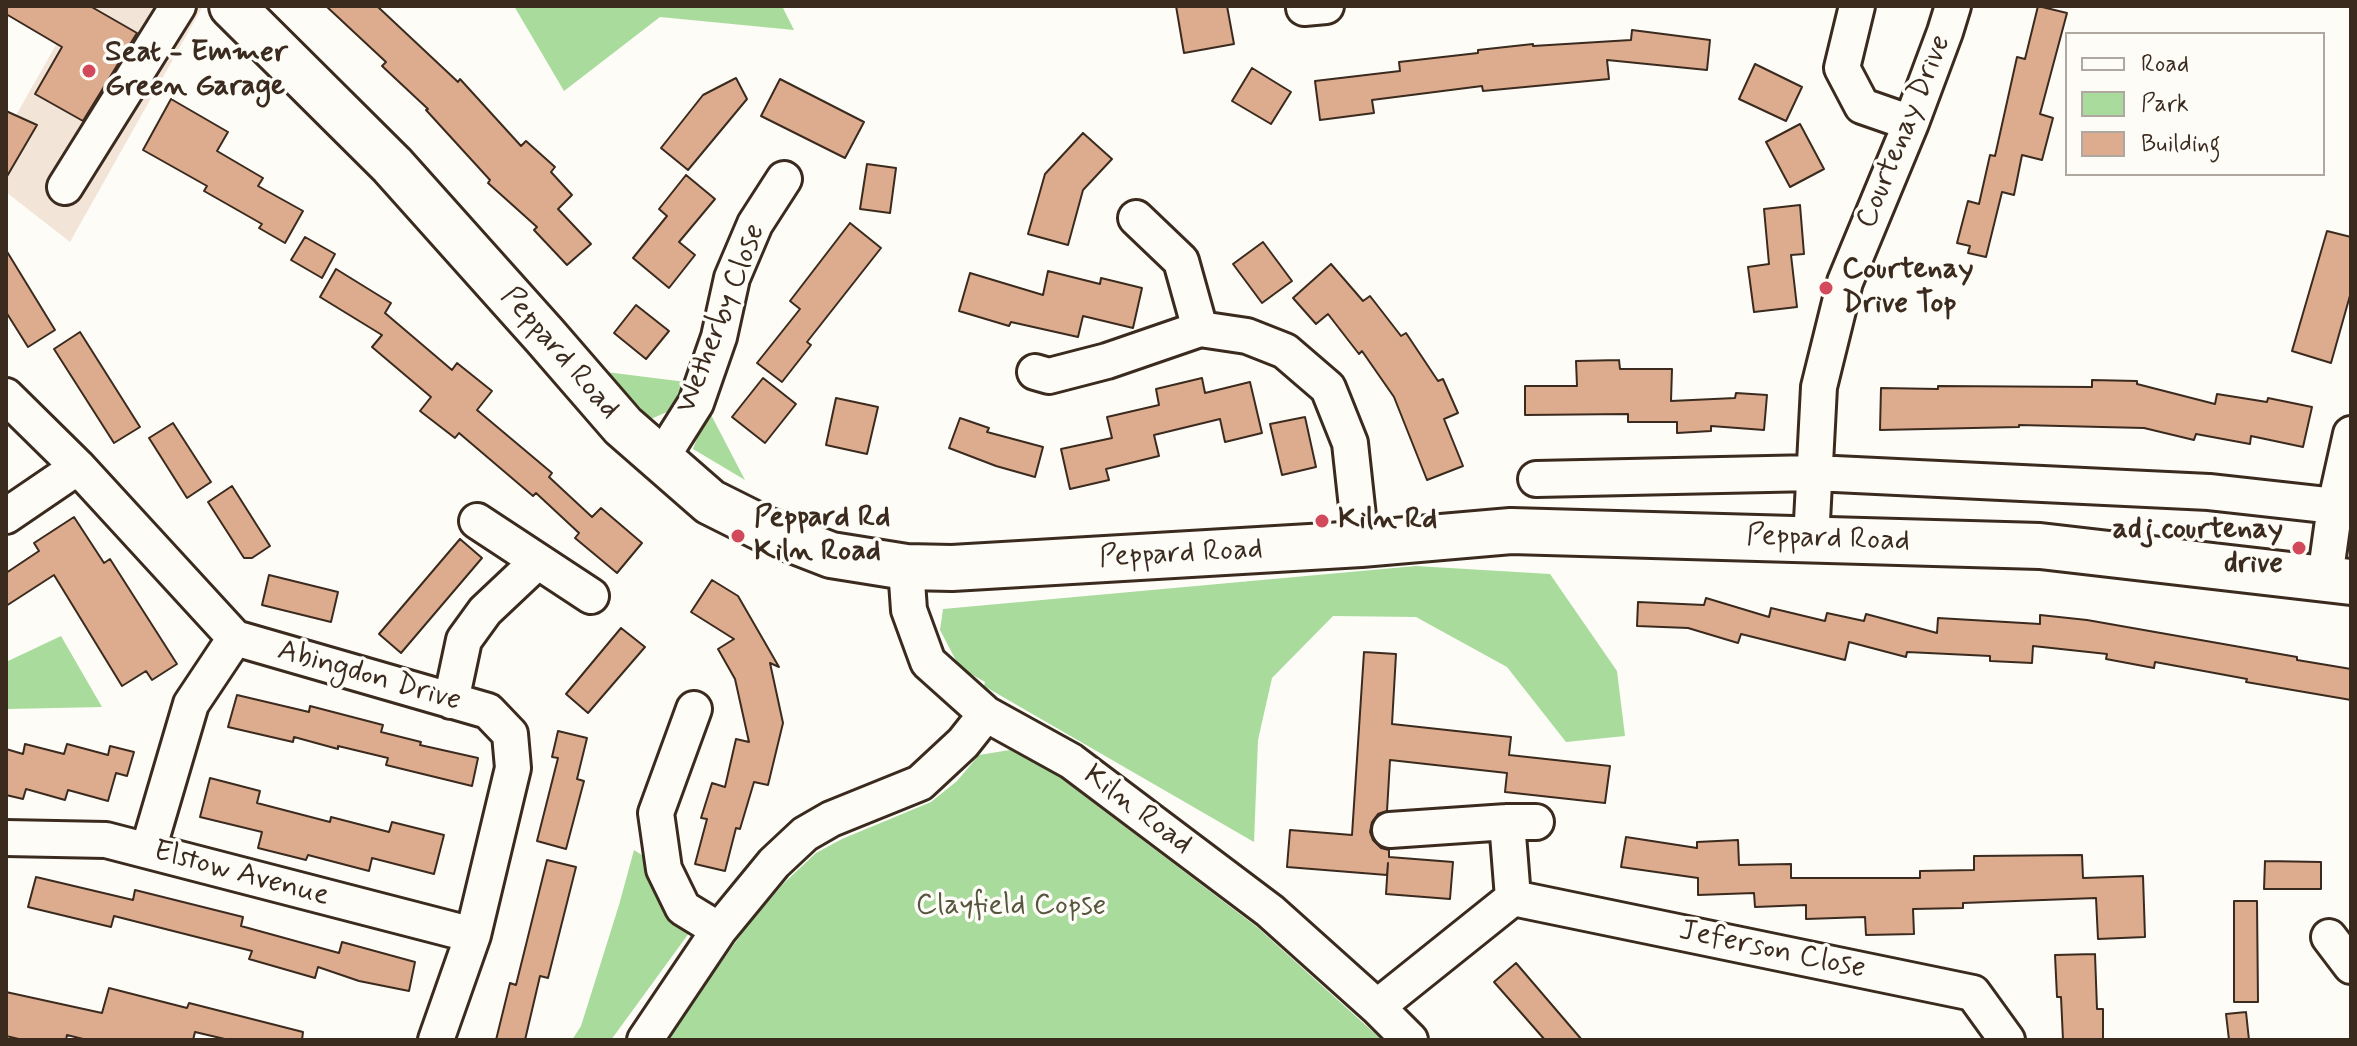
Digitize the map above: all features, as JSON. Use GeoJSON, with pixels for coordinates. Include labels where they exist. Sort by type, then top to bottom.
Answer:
{"type":"FeatureCollection","features":[{"type":"Feature","properties":{"kind":"main road","name":"Peppard Road"},"geometry":{"type":"LineString","coordinates":[[232,6],[392,165],[623,426],[660,460],[710,502],[764,529],[831,555],[906,567],[952,568],[1361,544],[1511,531],[2040,546],[2338,580]]}},
{"type":"Feature","properties":{"kind":"street"},"geometry":{"type":"LineString","coordinates":[[1857,6],[1842,68],[1862,106],[1911,123]]}},
{"type":"Feature","properties":{"kind":"street","name":"Courtenay Drive"},"geometry":{"type":"LineString","coordinates":[[1811,540],[1819,387],[1845,282],[1911,123],[1953,6]]}},
{"type":"Feature","properties":{"kind":"street"},"geometry":{"type":"LineString","coordinates":[[65,187],[171,9]]}},
{"type":"Feature","properties":{"kind":"street","name":"Wetherby Close"},"geometry":{"type":"LineString","coordinates":[[660,460],[696,403],[719,337],[732,278],[755,224],[784,179]]}},
{"type":"Feature","properties":{"kind":"street"},"geometry":{"type":"LineString","coordinates":[[1136,218],[1181,261],[1200,329]]}},
{"type":"Feature","properties":{"kind":"street"},"geometry":{"type":"LineString","coordinates":[[1035,372],[1049,376],[1107,361],[1200,329],[1247,336],[1285,351],[1328,388],[1350,443],[1361,544]]}},
{"type":"Feature","properties":{"kind":"street","name":"Abingdon Drive"},"geometry":{"type":"LineString","coordinates":[[6,396],[78,467],[235,638],[488,711],[510,734],[513,768],[473,935],[436,1040]]}},
{"type":"Feature","properties":{"kind":"street"},"geometry":{"type":"LineString","coordinates":[[2338,580],[2335,506],[2351,434]]}},
{"type":"Feature","properties":{"kind":"street"},"geometry":{"type":"LineString","coordinates":[[6,516],[78,467]]}},
{"type":"Feature","properties":{"kind":"street","name":"Peppard Road"},"geometry":{"type":"LineString","coordinates":[[1536,479],[1814,473],[2209,492],[2335,506]]}},
{"type":"Feature","properties":{"kind":"street"},"geometry":{"type":"LineString","coordinates":[[477,521],[591,596]]}},
{"type":"Feature","properties":{"kind":"street"},"geometry":{"type":"LineString","coordinates":[[451,701],[464,640],[485,611],[538,561]]}},
{"type":"Feature","properties":{"kind":"street","name":"Kiln Road"},"geometry":{"type":"LineString","coordinates":[[906,567],[909,610],[928,662],[986,714],[1071,761],[1270,911],[1410,1040]]}},
{"type":"Feature","properties":{"kind":"street"},"geometry":{"type":"LineString","coordinates":[[148,850],[191,704],[235,638]]}},
{"type":"Feature","properties":{"kind":"street"},"geometry":{"type":"LineString","coordinates":[[694,709],[656,813],[664,869],[683,908],[719,930]]}},
{"type":"Feature","properties":{"kind":"street"},"geometry":{"type":"LineString","coordinates":[[645,1040],[719,930],[774,863],[805,834],[831,819],[920,783],[963,743],[986,714]]}},
{"type":"Feature","properties":{"kind":"street"},"geometry":{"type":"LineString","coordinates":[[1377,1007],[1513,898],[1522,822],[1390,830]]}},
{"type":"Feature","properties":{"kind":"street","name":"Elstow Avenue"},"geometry":{"type":"LineString","coordinates":[[6,838],[106,840],[473,935]]}},
{"type":"Feature","properties":{"kind":"street","name":"Jeferson Close"},"geometry":{"type":"LineString","coordinates":[[1513,898],[1973,993],[2007,1040]]}},
{"type":"Feature","properties":{"kind":"street"},"geometry":{"type":"LineString","coordinates":[[2329,937],[2351,966]]}},
{"type":"Feature","properties":{"kind":"shaded area"},"geometry":{"type":"Polygon","coordinates":[[[78,6],[203,6],[70,242],[6,192],[6,133],[78,6]]]}},
{"type":"Feature","properties":{"kind":"green space"},"geometry":{"type":"Polygon","coordinates":[[[514,6],[782,6],[794,30],[660,17],[564,91],[514,6]]]}},
{"type":"Feature","properties":{"kind":"green space"},"geometry":{"type":"Polygon","coordinates":[[[606,372],[686,382],[678,407],[651,419],[606,372]]]}},
{"type":"Feature","properties":{"kind":"green space"},"geometry":{"type":"Polygon","coordinates":[[[708,409],[745,480],[693,449],[708,409]]]}},
{"type":"Feature","properties":{"kind":"green space"},"geometry":{"type":"Polygon","coordinates":[[[1416,566],[1550,574],[1617,671],[1625,736],[1566,742],[1507,667],[1416,617],[1333,616],[1272,678],[1258,740],[1254,842],[984,686],[985,682],[960,668],[940,630],[943,609],[1416,566]]]}},
{"type":"Feature","properties":{"kind":"green space"},"geometry":{"type":"Polygon","coordinates":[[[61,636],[102,707],[6,709],[6,662],[61,636]]]}},
{"type":"Feature","properties":{"kind":"green space","name":"Clayfield Copse"},"geometry":{"type":"Polygon","coordinates":[[[1010,750],[1058,776],[1257,927],[1382,1040],[665,1040],[748,925],[784,883],[816,853],[931,802],[957,781],[979,755],[1010,750]]]}},
{"type":"Feature","properties":{"kind":"green space"},"geometry":{"type":"Polygon","coordinates":[[[634,850],[664,869],[700,918],[611,1040],[572,1040],[581,1026],[634,850]]]}},
{"type":"Feature","properties":{"kind":"building","name":"Seat - Emmer Green Garage"},"geometry":{"type":"Polygon","coordinates":[[[6,6],[90,6],[137,33],[83,121],[35,94],[62,47],[6,14],[6,6]]]}},
{"type":"Feature","properties":{"kind":"building"},"geometry":{"type":"Polygon","coordinates":[[[326,6],[377,6],[458,82],[460,79],[521,146],[526,141],[555,167],[551,172],[572,195],[558,209],[591,244],[567,265],[534,230],[537,227],[488,183],[490,180],[428,109],[382,66],[386,62],[326,6]]]}},
{"type":"Feature","properties":{"kind":"building"},"geometry":{"type":"Polygon","coordinates":[[[1176,6],[1227,6],[1234,44],[1184,53],[1176,6]]]}},
{"type":"Feature","properties":{"kind":"building"},"geometry":{"type":"Polygon","coordinates":[[[2038,6],[2067,13],[2040,114],[2053,118],[2042,160],[2022,155],[2014,195],[2002,192],[1986,257],[1968,253],[1970,246],[1957,243],[1968,201],[1979,204],[1990,155],[1995,156],[2017,57],[2025,59],[2038,6]]]}},
{"type":"Feature","properties":{"kind":"building"},"geometry":{"type":"Polygon","coordinates":[[[1632,30],[1710,40],[1707,70],[1607,60],[1609,79],[1483,91],[1482,86],[1372,100],[1374,113],[1320,120],[1315,81],[1400,71],[1399,62],[1478,53],[1478,50],[1533,44],[1631,40],[1632,30]]]}},
{"type":"Feature","properties":{"kind":"building"},"geometry":{"type":"Polygon","coordinates":[[[1755,64],[1802,87],[1786,121],[1739,99],[1755,64]]]}},
{"type":"Feature","properties":{"kind":"building"},"geometry":{"type":"Polygon","coordinates":[[[1252,68],[1291,92],[1271,124],[1232,101],[1252,68]]]}},
{"type":"Feature","properties":{"kind":"building"},"geometry":{"type":"Polygon","coordinates":[[[736,78],[747,99],[688,170],[661,148],[703,95],[736,78]]]}},
{"type":"Feature","properties":{"kind":"building"},"geometry":{"type":"Polygon","coordinates":[[[780,79],[864,122],[845,158],[761,116],[780,79]]]}},
{"type":"Feature","properties":{"kind":"building"},"geometry":{"type":"Polygon","coordinates":[[[171,99],[228,132],[217,151],[263,178],[258,186],[303,211],[285,243],[259,228],[262,224],[204,191],[207,186],[143,150],[171,99]]]}},
{"type":"Feature","properties":{"kind":"building"},"geometry":{"type":"Polygon","coordinates":[[[6,111],[37,125],[6,178],[6,111]]]}},
{"type":"Feature","properties":{"kind":"building"},"geometry":{"type":"Polygon","coordinates":[[[1800,124],[1824,169],[1790,187],[1766,142],[1800,124]]]}},
{"type":"Feature","properties":{"kind":"building"},"geometry":{"type":"Polygon","coordinates":[[[1083,133],[1112,159],[1083,190],[1068,245],[1028,234],[1045,174],[1083,133]]]}},
{"type":"Feature","properties":{"kind":"building"},"geometry":{"type":"Polygon","coordinates":[[[867,164],[896,168],[890,213],[860,209],[867,164]]]}},
{"type":"Feature","properties":{"kind":"building"},"geometry":{"type":"Polygon","coordinates":[[[686,175],[715,199],[679,242],[695,255],[669,288],[633,258],[667,216],[659,209],[686,175]]]}},
{"type":"Feature","properties":{"kind":"building"},"geometry":{"type":"Polygon","coordinates":[[[1800,205],[1804,254],[1791,255],[1797,307],[1754,312],[1748,267],[1769,264],[1764,209],[1800,205]]]}},
{"type":"Feature","properties":{"kind":"building"},"geometry":{"type":"Polygon","coordinates":[[[850,223],[881,248],[807,342],[811,345],[782,382],[757,363],[800,309],[790,301],[850,223]]]}},
{"type":"Feature","properties":{"kind":"building"},"geometry":{"type":"Polygon","coordinates":[[[2327,231],[2351,237],[2351,292],[2331,363],[2292,351],[2327,231]]]}},
{"type":"Feature","properties":{"kind":"building"},"geometry":{"type":"Polygon","coordinates":[[[305,237],[335,254],[322,278],[291,260],[305,237]]]}},
{"type":"Feature","properties":{"kind":"building"},"geometry":{"type":"Polygon","coordinates":[[[1263,242],[1292,281],[1262,303],[1233,264],[1263,242]]]}},
{"type":"Feature","properties":{"kind":"building"},"geometry":{"type":"Polygon","coordinates":[[[6,250],[55,330],[28,347],[6,312],[6,250]]]}},
{"type":"Feature","properties":{"kind":"building"},"geometry":{"type":"Polygon","coordinates":[[[1331,264],[1363,301],[1370,296],[1401,336],[1406,333],[1438,381],[1443,379],[1458,413],[1444,419],[1463,466],[1427,480],[1394,397],[1362,351],[1359,354],[1328,314],[1316,324],[1293,298],[1331,264]]]}},
{"type":"Feature","properties":{"kind":"building"},"geometry":{"type":"Polygon","coordinates":[[[336,269],[391,303],[385,313],[452,370],[457,363],[492,391],[477,410],[552,473],[549,477],[592,517],[601,508],[642,543],[617,573],[575,538],[579,533],[536,493],[533,496],[459,433],[455,438],[420,411],[431,397],[372,347],[382,335],[320,297],[336,269]]]}},
{"type":"Feature","properties":{"kind":"building"},"geometry":{"type":"Polygon","coordinates":[[[1048,271],[1100,284],[1101,278],[1142,288],[1133,328],[1083,316],[1078,337],[1011,322],[1009,326],[959,311],[970,273],[1043,295],[1048,271]]]}},
{"type":"Feature","properties":{"kind":"building"},"geometry":{"type":"Polygon","coordinates":[[[636,305],[669,331],[646,359],[614,333],[636,305]]]}},
{"type":"Feature","properties":{"kind":"building"},"geometry":{"type":"Polygon","coordinates":[[[80,332],[140,427],[114,443],[54,349],[80,332]]]}},
{"type":"Feature","properties":{"kind":"building"},"geometry":{"type":"Polygon","coordinates":[[[1619,360],[1620,369],[1672,369],[1671,401],[1735,398],[1736,393],[1767,395],[1764,430],[1711,426],[1711,431],[1677,433],[1677,422],[1628,422],[1628,414],[1525,415],[1525,386],[1577,386],[1576,361],[1619,360]]]}},
{"type":"Feature","properties":{"kind":"building"},"geometry":{"type":"Polygon","coordinates":[[[763,378],[796,404],[765,443],[732,417],[763,378]]]}},
{"type":"Feature","properties":{"kind":"building"},"geometry":{"type":"Polygon","coordinates":[[[1202,378],[1205,393],[1250,382],[1262,433],[1225,442],[1220,419],[1154,435],[1159,456],[1106,469],[1109,480],[1070,489],[1061,449],[1112,438],[1107,417],[1159,405],[1156,389],[1202,378]]]}},
{"type":"Feature","properties":{"kind":"building"},"geometry":{"type":"Polygon","coordinates":[[[2092,380],[2137,381],[2137,384],[2215,404],[2217,394],[2267,402],[2268,398],[2312,407],[2303,447],[2251,436],[2250,444],[2196,434],[2194,440],[2144,428],[2019,425],[1880,430],[1881,388],[2092,387],[2092,380]]]}},
{"type":"Feature","properties":{"kind":"building"},"geometry":{"type":"Polygon","coordinates":[[[836,398],[878,407],[867,454],[826,445],[836,398]]]}},
{"type":"Feature","properties":{"kind":"building"},"geometry":{"type":"Polygon","coordinates":[[[1305,417],[1316,467],[1282,475],[1270,424],[1305,417]]]}},
{"type":"Feature","properties":{"kind":"building"},"geometry":{"type":"Polygon","coordinates":[[[960,418],[989,428],[987,432],[1043,447],[1035,477],[949,448],[960,418]]]}},
{"type":"Feature","properties":{"kind":"building"},"geometry":{"type":"Polygon","coordinates":[[[173,423],[211,482],[187,498],[149,438],[173,423]]]}},
{"type":"Feature","properties":{"kind":"building"},"geometry":{"type":"Polygon","coordinates":[[[232,486],[270,546],[252,558],[244,558],[208,502],[232,486]]]}},
{"type":"Feature","properties":{"kind":"building"},"geometry":{"type":"Polygon","coordinates":[[[74,517],[104,563],[110,559],[177,664],[152,680],[146,671],[122,686],[54,575],[6,606],[6,573],[39,551],[34,543],[74,517]]]}},
{"type":"Feature","properties":{"kind":"building"},"geometry":{"type":"Polygon","coordinates":[[[460,539],[482,558],[401,653],[379,634],[460,539]]]}},
{"type":"Feature","properties":{"kind":"building"},"geometry":{"type":"Polygon","coordinates":[[[269,575],[338,592],[331,622],[262,605],[269,575]]]}},
{"type":"Feature","properties":{"kind":"building"},"geometry":{"type":"Polygon","coordinates":[[[712,580],[738,596],[779,667],[770,663],[783,723],[768,785],[754,782],[740,829],[736,828],[725,871],[695,864],[707,819],[701,818],[712,783],[725,787],[736,739],[749,742],[735,679],[718,649],[734,639],[691,612],[712,580]]]}},
{"type":"Feature","properties":{"kind":"building"},"geometry":{"type":"Polygon","coordinates":[[[1706,598],[1769,617],[1771,608],[1825,621],[1827,613],[1864,621],[1866,614],[1937,633],[1938,618],[2040,624],[2040,615],[2087,620],[2351,669],[2351,700],[2155,662],[2154,668],[2106,659],[2107,654],[2033,646],[2032,663],[1990,661],[1990,656],[1907,652],[1906,657],[1849,642],[1845,660],[1741,634],[1738,643],[1688,628],[1637,626],[1638,602],[1704,605],[1706,598]]]}},
{"type":"Feature","properties":{"kind":"building"},"geometry":{"type":"Polygon","coordinates":[[[621,628],[645,647],[588,713],[566,694],[621,628]]]}},
{"type":"Feature","properties":{"kind":"building"},"geometry":{"type":"Polygon","coordinates":[[[1364,652],[1396,654],[1392,724],[1511,737],[1509,755],[1610,766],[1605,803],[1505,792],[1507,773],[1390,760],[1387,811],[1378,814],[1372,822],[1370,832],[1373,840],[1381,848],[1389,850],[1389,857],[1453,862],[1450,899],[1386,894],[1388,863],[1387,875],[1287,867],[1290,830],[1352,835],[1364,652]]]}},
{"type":"Feature","properties":{"kind":"building"},"geometry":{"type":"Polygon","coordinates":[[[237,695],[309,712],[310,706],[383,725],[381,732],[421,742],[420,745],[478,758],[472,786],[386,765],[388,758],[294,737],[293,742],[228,727],[237,695]]]}},
{"type":"Feature","properties":{"kind":"building"},"geometry":{"type":"Polygon","coordinates":[[[558,731],[587,738],[577,779],[584,781],[566,849],[537,841],[558,758],[552,757],[558,731]]]}},
{"type":"Feature","properties":{"kind":"building"},"geometry":{"type":"Polygon","coordinates":[[[25,744],[64,754],[67,744],[108,755],[110,746],[134,752],[127,776],[116,773],[108,801],[68,790],[65,800],[26,789],[23,799],[6,795],[6,749],[23,754],[25,744]]]}},
{"type":"Feature","properties":{"kind":"building"},"geometry":{"type":"Polygon","coordinates":[[[210,778],[260,791],[257,803],[330,822],[331,817],[389,832],[392,822],[444,835],[434,874],[372,858],[369,871],[308,855],[306,860],[258,848],[262,832],[200,817],[210,778]]]}},
{"type":"Feature","properties":{"kind":"building"},"geometry":{"type":"Polygon","coordinates":[[[1626,837],[1697,848],[1697,842],[1738,840],[1739,865],[1791,864],[1791,878],[1920,878],[1920,871],[1974,870],[1974,856],[2082,855],[2083,878],[2143,876],[2145,937],[2098,939],[2096,898],[1963,903],[1963,908],[1913,909],[1914,934],[1866,935],[1865,917],[1806,919],[1806,905],[1755,907],[1754,893],[1698,895],[1698,878],[1621,867],[1626,837]]]}},
{"type":"Feature","properties":{"kind":"building"},"geometry":{"type":"Polygon","coordinates":[[[547,860],[576,867],[548,978],[540,976],[525,1040],[496,1040],[510,983],[516,985],[547,860]]]}},
{"type":"Feature","properties":{"kind":"building"},"geometry":{"type":"Polygon","coordinates":[[[2265,861],[2321,862],[2321,889],[2264,889],[2265,861]]]}},
{"type":"Feature","properties":{"kind":"building"},"geometry":{"type":"Polygon","coordinates":[[[36,877],[133,900],[135,890],[243,917],[241,926],[339,953],[342,942],[415,962],[409,991],[359,981],[318,967],[315,978],[249,959],[252,951],[114,916],[111,927],[28,907],[36,877]]]}},
{"type":"Feature","properties":{"kind":"building"},"geometry":{"type":"Polygon","coordinates":[[[2234,901],[2257,901],[2258,1002],[2234,1002],[2234,901]]]}},
{"type":"Feature","properties":{"kind":"building"},"geometry":{"type":"Polygon","coordinates":[[[2095,954],[2097,1009],[2103,1009],[2103,1040],[2063,1040],[2055,955],[2095,954]]]}},
{"type":"Feature","properties":{"kind":"building"},"geometry":{"type":"Polygon","coordinates":[[[1516,963],[1582,1040],[1545,1040],[1494,982],[1516,963]]]}},
{"type":"Feature","properties":{"kind":"building"},"geometry":{"type":"Polygon","coordinates":[[[109,988],[187,1008],[189,1003],[303,1032],[302,1040],[229,1040],[195,1032],[193,1040],[87,1040],[67,1035],[66,1040],[23,1040],[6,1036],[6,992],[102,1013],[109,988]]]}},
{"type":"Feature","properties":{"kind":"building"},"geometry":{"type":"Polygon","coordinates":[[[2246,1012],[2249,1040],[2229,1040],[2226,1014],[2246,1012]]]}},
{"type":"Feature","properties":{"kind":"place","name":"Seat - Emmer Green Garage"},"geometry":{"type":"Point","coordinates":[89,71]}},
{"type":"Feature","properties":{"kind":"place","name":"Courtenay Drive Top"},"geometry":{"type":"Point","coordinates":[1826,288]}},
{"type":"Feature","properties":{"kind":"place","name":"Kiln Rd"},"geometry":{"type":"Point","coordinates":[1322,521]}},
{"type":"Feature","properties":{"kind":"place","name":"Peppard Rd Kiln Road"},"geometry":{"type":"Point","coordinates":[738,536]}},
{"type":"Feature","properties":{"kind":"place","name":"adj courtenay drive"},"geometry":{"type":"Point","coordinates":[2299,548]}}]}
